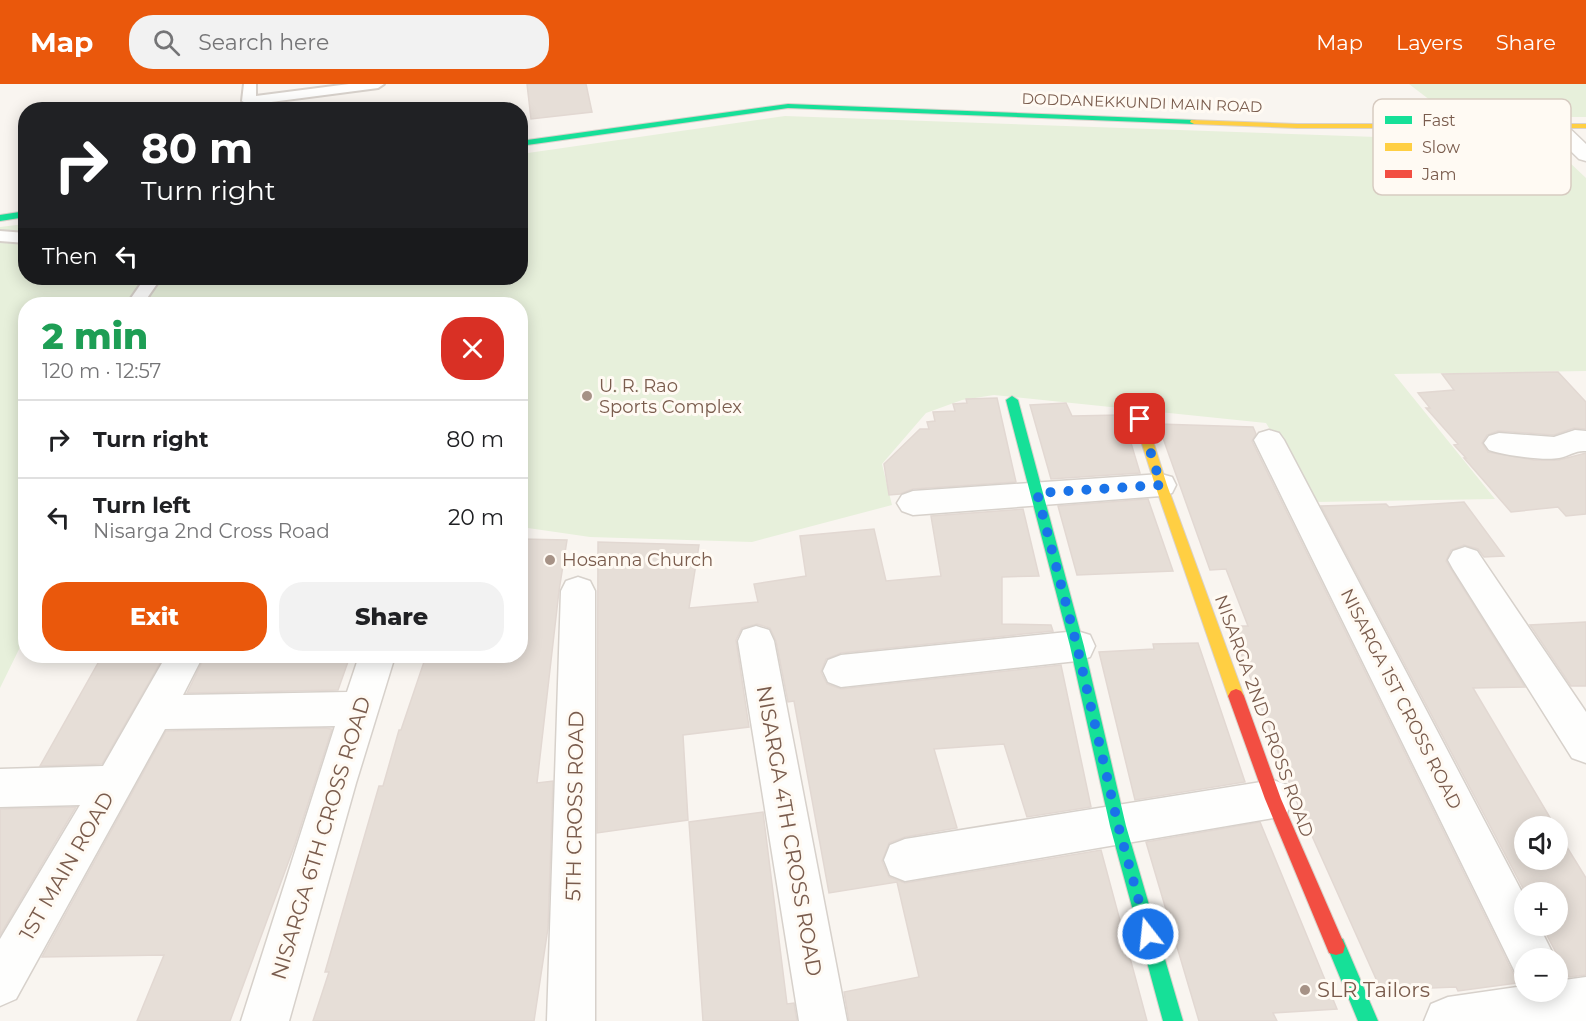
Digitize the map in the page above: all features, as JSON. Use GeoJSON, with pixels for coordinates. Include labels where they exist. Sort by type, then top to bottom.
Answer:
{"type":"FeatureCollection","features":[{"type":"Feature","properties":{"kind":"street","name":"DODDANEKKUNDI MAIN ROAD"},"geometry":{"type":"LineString","coordinates":[[528,143],[789,106],[1297,126],[1373,126]]}},
{"type":"Feature","properties":{"kind":"street"},"geometry":{"type":"LineString","coordinates":[[1571,140],[1586,154]]}},
{"type":"Feature","properties":{"kind":"street"},"geometry":{"type":"LineString","coordinates":[[0,218],[18,215]]}},
{"type":"Feature","properties":{"kind":"street"},"geometry":{"type":"LineString","coordinates":[[1012,400],[1077,646],[1118,825],[1173,1021]]}},
{"type":"Feature","properties":{"kind":"street","name":"NISARGA 2ND CROSS ROAD"},"geometry":{"type":"LineString","coordinates":[[1140,419],[1161,485],[1273,799],[1368,1021]]}},
{"type":"Feature","properties":{"kind":"street","name":"NISARGA 1ST CROSS ROAD"},"geometry":{"type":"LineString","coordinates":[[1269,440],[1527,948]]}},
{"type":"Feature","properties":{"kind":"street"},"geometry":{"type":"LineString","coordinates":[[1499,443],[1557,448],[1575,440],[1586,441]]}},
{"type":"Feature","properties":{"kind":"street"},"geometry":{"type":"LineString","coordinates":[[913,503],[1161,485]]}},
{"type":"Feature","properties":{"kind":"street"},"geometry":{"type":"LineString","coordinates":[[1465,560],[1586,745]]}},
{"type":"Feature","properties":{"kind":"street","name":"5TH CROSS ROAD"},"geometry":{"type":"LineString","coordinates":[[572,1021],[578,591]]}},
{"type":"Feature","properties":{"kind":"street","name":"NISARGA 4TH CROSS ROAD"},"geometry":{"type":"LineString","coordinates":[[756,641],[823,1021]]}},
{"type":"Feature","properties":{"kind":"street"},"geometry":{"type":"LineString","coordinates":[[841,670],[1077,646]]}},
{"type":"Feature","properties":{"kind":"street"},"geometry":{"type":"LineString","coordinates":[[114,785],[181,663]]}},
{"type":"Feature","properties":{"kind":"street","name":"NISARGA 6TH CROSS ROAD"},"geometry":{"type":"LineString","coordinates":[[265,1021],[375,663]]}},
{"type":"Feature","properties":{"kind":"street"},"geometry":{"type":"LineString","coordinates":[[153,712],[360,709]]}},
{"type":"Feature","properties":{"kind":"street","name":"1ST MAIN ROAD"},"geometry":{"type":"LineString","coordinates":[[0,788],[114,785]]}},
{"type":"Feature","properties":{"kind":"street","name":"1ST MAIN ROAD"},"geometry":{"type":"LineString","coordinates":[[0,983],[114,785]]}},
{"type":"Feature","properties":{"kind":"street"},"geometry":{"type":"LineString","coordinates":[[905,860],[1273,799]]}},
{"type":"Feature","properties":{"kind":"street"},"geometry":{"type":"LineString","coordinates":[[1448,1021],[1548,1002]]}},
{"type":"Feature","properties":{"kind":"lane"},"geometry":{"type":"LineString","coordinates":[[248,102],[250,84]]}},
{"type":"Feature","properties":{"kind":"lane"},"geometry":{"type":"LineString","coordinates":[[267,102],[378,84]]}},
{"type":"Feature","properties":{"kind":"lane"},"geometry":{"type":"LineString","coordinates":[[0,236],[18,237]]}},
{"type":"Feature","properties":{"kind":"green space"},"geometry":{"type":"Polygon","coordinates":[[[1409,84],[1586,84],[1586,117],[1571,117],[1571,99],[1429,99],[1409,84]]]}},
{"type":"Feature","properties":{"kind":"green space"},"geometry":{"type":"Polygon","coordinates":[[[785,116],[1373,137],[1373,195],[1571,195],[1571,164],[1586,178],[1586,371],[1394,374],[1495,499],[1315,502],[1266,423],[994,395],[962,400],[926,413],[882,464],[892,505],[752,542],[590,537],[528,528],[528,297],[18,297],[18,651],[0,688],[0,227],[18,225],[18,285],[528,285],[528,153],[785,116]]]}},
{"type":"Feature","properties":{"kind":"building"},"geometry":{"type":"Polygon","coordinates":[[[527,84],[586,84],[592,112],[531,119],[527,84]]]}},
{"type":"Feature","properties":{"kind":"building"},"geometry":{"type":"Polygon","coordinates":[[[1558,372],[1586,402],[1586,429],[1574,428],[1554,435],[1498,431],[1487,435],[1482,443],[1488,452],[1534,460],[1559,460],[1586,453],[1586,514],[1566,516],[1558,507],[1511,512],[1464,458],[1466,458],[1454,445],[1458,444],[1426,408],[1430,408],[1418,393],[1454,390],[1442,374],[1558,372]]]}},
{"type":"Feature","properties":{"kind":"building"},"geometry":{"type":"Polygon","coordinates":[[[997,398],[1016,482],[913,489],[889,495],[884,464],[920,429],[929,429],[927,422],[935,421],[933,412],[955,411],[953,404],[967,403],[966,399],[997,398]]]}},
{"type":"Feature","properties":{"kind":"building"},"geometry":{"type":"Polygon","coordinates":[[[1066,403],[1072,416],[1119,415],[1122,423],[1125,423],[1140,473],[1051,479],[1030,405],[1066,403]]]}},
{"type":"Feature","properties":{"kind":"building"},"geometry":{"type":"Polygon","coordinates":[[[1158,424],[1253,427],[1256,434],[1252,441],[1514,975],[1514,983],[1458,991],[1456,987],[1381,990],[1295,798],[1231,626],[1248,626],[1226,569],[1210,570],[1158,424]]]}},
{"type":"Feature","properties":{"kind":"building"},"geometry":{"type":"Polygon","coordinates":[[[1148,499],[1173,571],[1077,575],[1058,506],[1148,499]]]}},
{"type":"Feature","properties":{"kind":"building"},"geometry":{"type":"Polygon","coordinates":[[[1464,502],[1504,556],[1484,557],[1478,549],[1464,545],[1451,550],[1446,561],[1525,687],[1473,688],[1549,816],[1514,816],[1514,870],[1568,870],[1568,849],[1586,878],[1586,975],[1569,977],[1568,948],[1554,948],[1547,936],[1568,936],[1568,882],[1520,882],[1321,506],[1386,504],[1389,507],[1464,502]]]}},
{"type":"Feature","properties":{"kind":"building"},"geometry":{"type":"Polygon","coordinates":[[[1023,509],[1039,576],[1002,577],[1002,624],[1051,625],[1053,631],[841,653],[826,659],[821,672],[827,684],[841,689],[1061,665],[1091,807],[1027,817],[1004,744],[934,749],[957,828],[905,837],[889,843],[882,861],[889,877],[905,883],[1101,850],[1147,1021],[849,1021],[844,992],[919,977],[897,882],[829,893],[794,701],[788,702],[776,641],[770,628],[757,624],[742,628],[736,640],[749,727],[683,735],[688,820],[597,833],[598,542],[699,545],[689,608],[758,602],[754,584],[806,576],[800,536],[874,529],[886,581],[941,576],[931,516],[1023,509]]]}},
{"type":"Feature","properties":{"kind":"building"},"geometry":{"type":"Polygon","coordinates":[[[528,539],[567,540],[537,783],[553,781],[548,928],[534,1021],[313,1021],[329,972],[325,972],[379,786],[383,786],[399,730],[401,730],[424,663],[528,663],[528,539]]]}},
{"type":"Feature","properties":{"kind":"building"},"geometry":{"type":"Polygon","coordinates":[[[1586,622],[1586,686],[1571,686],[1530,625],[1586,622]]]}},
{"type":"Feature","properties":{"kind":"building"},"geometry":{"type":"Polygon","coordinates":[[[1198,643],[1245,782],[1135,800],[1099,652],[1154,649],[1153,644],[1198,643]]]}},
{"type":"Feature","properties":{"kind":"building"},"geometry":{"type":"Polygon","coordinates":[[[98,663],[160,663],[102,764],[40,766],[98,663]]]}},
{"type":"Feature","properties":{"kind":"building"},"geometry":{"type":"Polygon","coordinates":[[[202,663],[348,663],[338,690],[187,693],[202,663]]]}},
{"type":"Feature","properties":{"kind":"building"},"geometry":{"type":"Polygon","coordinates":[[[332,729],[295,844],[230,1021],[137,1021],[164,955],[42,957],[166,731],[332,729]]]}},
{"type":"Feature","properties":{"kind":"building"},"geometry":{"type":"Polygon","coordinates":[[[76,807],[0,935],[0,809],[76,807]]]}},
{"type":"Feature","properties":{"kind":"building"},"geometry":{"type":"Polygon","coordinates":[[[763,812],[787,1004],[794,1003],[797,1021],[703,1021],[689,822],[763,812]]]}},
{"type":"Feature","properties":{"kind":"building"},"geometry":{"type":"Polygon","coordinates":[[[1260,822],[1337,1009],[1273,1013],[1277,1021],[1199,1021],[1146,842],[1260,822]]]}},
{"type":"Feature","properties":{"kind":"traffic: fast"},"geometry":{"type":"LineString","coordinates":[[528,143],[788,106],[1194,122]]}},
{"type":"Feature","properties":{"kind":"traffic: fast"},"geometry":{"type":"LineString","coordinates":[[0,218],[18,215]]}},
{"type":"Feature","properties":{"kind":"traffic: fast"},"geometry":{"type":"LineString","coordinates":[[1012,400],[1077,646],[1118,826],[1173,1021]]}},
{"type":"Feature","properties":{"kind":"traffic: fast"},"geometry":{"type":"LineString","coordinates":[[1336,946],[1368,1021]]}},
{"type":"Feature","properties":{"kind":"traffic: slow"},"geometry":{"type":"LineString","coordinates":[[1194,122],[1373,126]]}},
{"type":"Feature","properties":{"kind":"traffic: slow"},"geometry":{"type":"LineString","coordinates":[[1571,126],[1586,126]]}},
{"type":"Feature","properties":{"kind":"traffic: slow"},"geometry":{"type":"LineString","coordinates":[[1140,419],[1236,696]]}},
{"type":"Feature","properties":{"kind":"traffic: jam"},"geometry":{"type":"LineString","coordinates":[[1236,696],[1273,799],[1336,946]]}},
{"type":"Feature","properties":{"kind":"place","name":"U. R. Rao Sports Complex"},"geometry":{"type":"Point","coordinates":[587,396]}},
{"type":"Feature","properties":{"kind":"place","name":"Hosanna Church"},"geometry":{"type":"Point","coordinates":[550,560]}},
{"type":"Feature","properties":{"kind":"place","name":"SLR Tailors"},"geometry":{"type":"Point","coordinates":[1305,990]}},
{"type":"Feature","properties":{"kind":"route"},"geometry":{"type":"LineString","coordinates":[[1140,419],[1161,485],[1037,493],[1077,646],[1118,825],[1148,934]]}}]}
